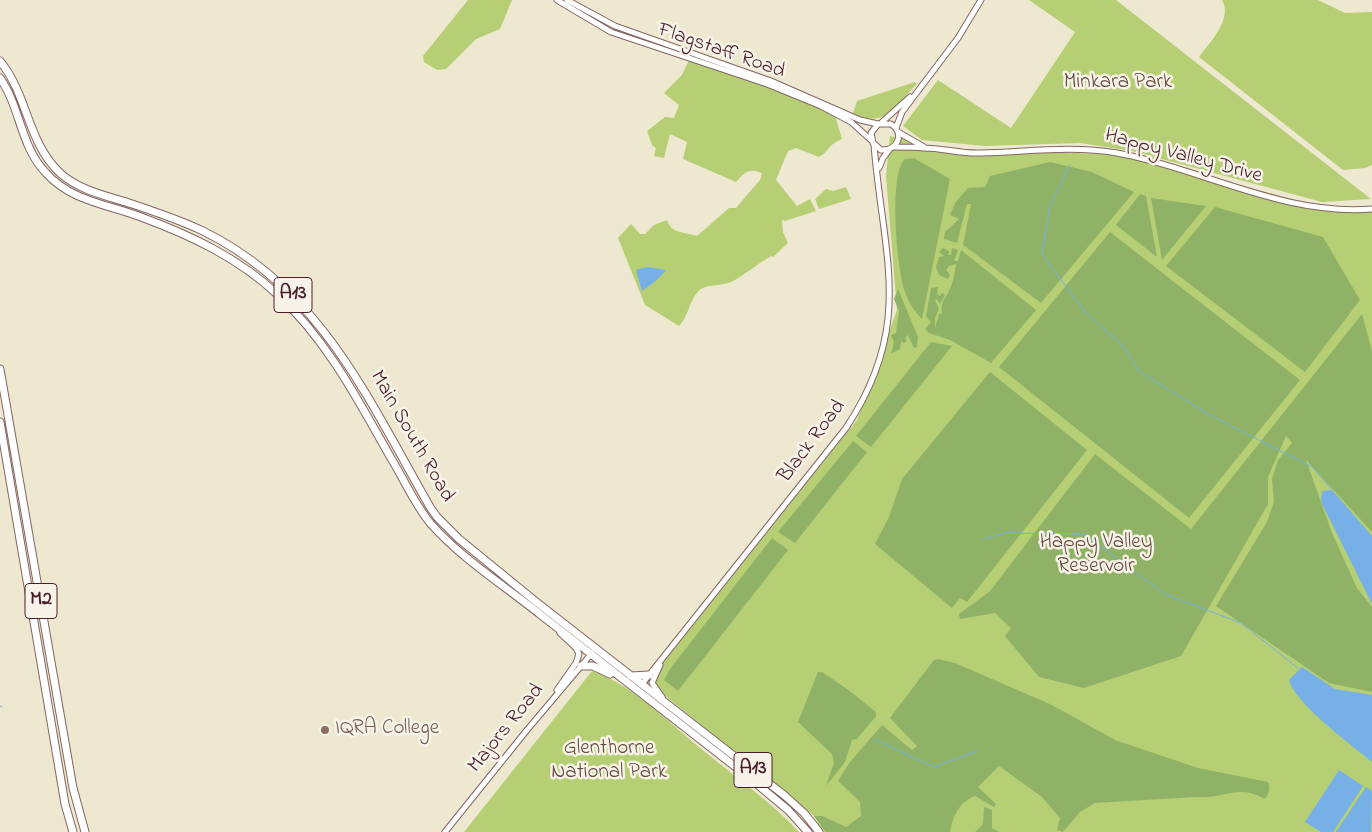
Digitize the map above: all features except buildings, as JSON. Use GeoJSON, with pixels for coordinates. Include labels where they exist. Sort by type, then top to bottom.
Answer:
{"type":"FeatureCollection","features":[{"type":"Feature","properties":{"kind":"highway","name":"Main South Road"},"geometry":{"type":"LineString","coordinates":[[0,61],[16,86],[40,150],[66,178],[86,189],[190,225],[234,248],[276,279],[293,295],[337,346],[430,507],[448,529],[594,651],[628,683],[768,792],[808,832]]}},
{"type":"Feature","properties":{"kind":"highway","name":"Main South Road"},"geometry":{"type":"LineString","coordinates":[[0,78],[10,97],[31,154],[57,184],[74,195],[172,229],[227,256],[278,294],[302,319],[328,352],[420,509],[442,535],[555,626],[642,684],[784,795],[821,832]]}},
{"type":"Feature","properties":{"kind":"highway"},"geometry":{"type":"LineString","coordinates":[[328,352],[337,346]]}},
{"type":"Feature","properties":{"kind":"highway","name":"M2"},"geometry":{"type":"LineString","coordinates":[[0,369],[73,788],[85,832]]}},
{"type":"Feature","properties":{"kind":"highway","name":"M2"},"geometry":{"type":"LineString","coordinates":[[0,422],[65,804],[73,832]]}},
{"type":"Feature","properties":{"kind":"highway"},"geometry":{"type":"LineString","coordinates":[[448,529],[446,534],[468,554],[471,560]]}},
{"type":"Feature","properties":{"kind":"highway","name":"A13"},"geometry":{"type":"LineString","coordinates":[[581,666],[594,666],[628,683]]}},
{"type":"Feature","properties":{"kind":"highway"},"geometry":{"type":"LineString","coordinates":[[631,676],[642,677],[649,675]]}},
{"type":"Feature","properties":{"kind":"highway"},"geometry":{"type":"LineString","coordinates":[[637,690],[642,684]]}},
{"type":"Feature","properties":{"kind":"main road","name":"Flagstaff Road"},"geometry":{"type":"LineString","coordinates":[[557,0],[611,32],[767,84],[821,106],[851,122],[872,140]]}},
{"type":"Feature","properties":{"kind":"main road","name":"Flagstaff Road"},"geometry":{"type":"LineString","coordinates":[[567,0],[623,29],[755,75],[860,120],[880,123]]}},
{"type":"Feature","properties":{"kind":"main road"},"geometry":{"type":"LineString","coordinates":[[878,173],[883,158],[898,140],[897,130],[902,112],[969,21],[981,0]]}},
{"type":"Feature","properties":{"kind":"main road"},"geometry":{"type":"LineString","coordinates":[[892,148],[881,150],[874,145],[872,131],[928,79]]}},
{"type":"Feature","properties":{"kind":"main road"},"geometry":{"type":"LineString","coordinates":[[880,123],[891,124],[897,130]]}},
{"type":"Feature","properties":{"kind":"main road","name":"Happy Valley Drive"},"geometry":{"type":"LineString","coordinates":[[897,130],[924,148]]}},
{"type":"Feature","properties":{"kind":"main road","name":"Black Road"},"geometry":{"type":"LineString","coordinates":[[642,684],[846,428],[865,396],[887,339],[890,306],[889,257],[874,145]]}},
{"type":"Feature","properties":{"kind":"main road","name":"Happy Valley Drive"},"geometry":{"type":"LineString","coordinates":[[892,148],[924,148],[973,154],[1066,149],[1103,151],[1144,160],[1302,205],[1333,209],[1372,209]]}},
{"type":"Feature","properties":{"kind":"main road","name":"A13"},"geometry":{"type":"LineString","coordinates":[[550,701],[576,663],[579,654],[576,648],[555,626]]}},
{"type":"Feature","properties":{"kind":"main road","name":"Majors Road"},"geometry":{"type":"LineString","coordinates":[[445,832],[550,701],[594,651]]}},
{"type":"Feature","properties":{"kind":"main road","name":"A13"},"geometry":{"type":"LineString","coordinates":[[663,658],[652,683],[667,704]]}},
{"type":"Feature","properties":{"kind":"green space"},"geometry":{"type":"Polygon","coordinates":[[[468,0],[512,0],[500,29],[476,39],[446,69],[437,70],[424,62],[423,56],[468,0]]]}},
{"type":"Feature","properties":{"kind":"green space","name":"Minkara Park"},"geometry":{"type":"Polygon","coordinates":[[[1029,0],[1116,0],[1371,199],[1322,202],[1132,151],[1080,143],[985,146],[922,140],[903,126],[938,80],[1011,128],[1075,32],[1029,0]]]}},
{"type":"Feature","properties":{"kind":"green space"},"geometry":{"type":"Polygon","coordinates":[[[1222,0],[1318,0],[1345,13],[1372,12],[1372,165],[1365,168],[1343,170],[1199,57],[1219,30],[1225,15],[1225,7],[1222,0]]]}},
{"type":"Feature","properties":{"kind":"green space"},"geometry":{"type":"Polygon","coordinates":[[[690,58],[729,70],[834,112],[842,139],[833,144],[819,157],[796,148],[788,151],[776,180],[797,206],[810,199],[816,211],[785,221],[782,220],[783,232],[788,243],[773,257],[771,256],[731,282],[708,286],[697,292],[679,326],[645,305],[618,238],[631,224],[640,234],[645,234],[654,225],[667,220],[669,225],[675,230],[697,236],[729,208],[736,208],[760,180],[762,173],[747,172],[736,182],[683,159],[687,142],[670,134],[664,158],[654,156],[656,148],[652,145],[647,131],[665,117],[674,118],[679,105],[664,93],[682,75],[690,58]]]}},
{"type":"Feature","properties":{"kind":"green space"},"geometry":{"type":"Polygon","coordinates":[[[915,82],[917,84],[896,107],[882,117],[874,119],[853,113],[857,101],[915,82]]]}},
{"type":"Feature","properties":{"kind":"green space","name":"Happy Valley Reservoir"},"geometry":{"type":"Polygon","coordinates":[[[890,136],[967,155],[1049,152],[1126,155],[1330,209],[1372,209],[1372,832],[823,832],[814,816],[648,682],[857,420],[897,310],[886,176],[890,136]]]}},
{"type":"Feature","properties":{"kind":"green space"},"geometry":{"type":"Polygon","coordinates":[[[914,158],[950,179],[922,319],[912,307],[905,292],[897,244],[895,202],[897,183],[900,168],[905,159],[914,158]]]}},
{"type":"Feature","properties":{"kind":"green space"},"geometry":{"type":"Polygon","coordinates":[[[1050,162],[1092,172],[1134,192],[1041,303],[963,245],[971,204],[967,204],[957,243],[944,239],[945,232],[959,219],[950,215],[955,203],[968,188],[985,187],[990,176],[1050,162]]]}},
{"type":"Feature","properties":{"kind":"green space"},"geometry":{"type":"Polygon","coordinates":[[[846,187],[851,199],[819,209],[815,199],[826,189],[833,191],[846,187]]]}},
{"type":"Feature","properties":{"kind":"green space"},"geometry":{"type":"Polygon","coordinates":[[[1140,194],[1146,196],[1157,257],[1116,225],[1140,194]]]}},
{"type":"Feature","properties":{"kind":"green space"},"geometry":{"type":"Polygon","coordinates":[[[1151,198],[1206,206],[1162,260],[1151,198]]]}},
{"type":"Feature","properties":{"kind":"green space"},"geometry":{"type":"Polygon","coordinates":[[[1215,207],[1323,237],[1360,300],[1305,372],[1166,266],[1215,207]]]}},
{"type":"Feature","properties":{"kind":"green space"},"geometry":{"type":"Polygon","coordinates":[[[1110,232],[1300,380],[1189,518],[999,367],[1110,232]]]}},
{"type":"Feature","properties":{"kind":"green space"},"geometry":{"type":"Polygon","coordinates":[[[943,248],[949,251],[948,255],[951,255],[952,248],[958,250],[954,261],[958,261],[961,250],[1036,310],[991,363],[950,340],[929,333],[925,329],[931,322],[926,316],[931,288],[938,287],[937,294],[940,296],[942,293],[945,295],[940,304],[937,299],[935,300],[939,309],[935,318],[935,328],[939,314],[942,313],[943,301],[954,278],[956,264],[949,266],[946,270],[950,275],[948,279],[939,275],[936,267],[939,257],[944,256],[939,252],[943,248]]]}},
{"type":"Feature","properties":{"kind":"green space"},"geometry":{"type":"Polygon","coordinates":[[[898,289],[918,337],[917,347],[914,348],[908,335],[905,338],[907,341],[904,343],[901,341],[900,349],[891,354],[894,342],[891,335],[896,333],[899,311],[894,299],[898,289]]]}},
{"type":"Feature","properties":{"kind":"green space"},"geometry":{"type":"Polygon","coordinates":[[[1362,314],[1372,351],[1372,532],[1306,460],[1332,533],[1357,588],[1372,607],[1372,692],[1329,683],[1216,606],[1267,522],[1274,502],[1272,479],[1278,460],[1292,443],[1286,436],[1268,477],[1268,504],[1181,656],[1084,688],[1039,677],[1005,636],[1011,628],[995,613],[960,619],[959,614],[990,591],[1095,454],[1191,529],[1362,314]]]}},
{"type":"Feature","properties":{"kind":"green space"},"geometry":{"type":"Polygon","coordinates":[[[931,342],[952,346],[871,447],[856,436],[931,342]]]}},
{"type":"Feature","properties":{"kind":"green space"},"geometry":{"type":"Polygon","coordinates":[[[990,372],[1087,450],[967,602],[960,598],[952,608],[875,544],[889,517],[902,479],[990,372]]]}},
{"type":"Feature","properties":{"kind":"green space"},"geometry":{"type":"Polygon","coordinates":[[[853,441],[867,452],[795,543],[778,532],[853,441]]]}},
{"type":"Feature","properties":{"kind":"green space"},"geometry":{"type":"Polygon","coordinates":[[[772,538],[788,550],[678,691],[664,680],[670,669],[772,538]]]}},
{"type":"Feature","properties":{"kind":"green space"},"geometry":{"type":"Polygon","coordinates":[[[938,659],[955,663],[1052,705],[1115,740],[1198,768],[1268,782],[1268,793],[1265,799],[1255,794],[1238,792],[1205,797],[1095,803],[1080,812],[1063,832],[1057,830],[1060,818],[1042,797],[999,766],[978,787],[996,804],[994,807],[975,796],[969,799],[958,810],[950,832],[826,832],[814,816],[822,816],[846,827],[861,816],[860,802],[838,781],[850,762],[882,725],[912,750],[917,746],[890,718],[934,660],[938,659]]]}},
{"type":"Feature","properties":{"kind":"green space","name":"Glenthorne National Park"},"geometry":{"type":"Polygon","coordinates":[[[592,671],[622,685],[635,694],[788,820],[799,832],[464,832],[592,671]]]}},
{"type":"Feature","properties":{"kind":"green space"},"geometry":{"type":"Polygon","coordinates":[[[818,672],[822,672],[847,689],[876,712],[876,716],[857,739],[852,740],[845,762],[826,786],[834,763],[832,754],[798,722],[818,672]]]}},
{"type":"Feature","properties":{"kind":"green space"},"geometry":{"type":"Polygon","coordinates":[[[984,807],[992,810],[992,828],[999,832],[975,832],[983,824],[984,807]]]}},
{"type":"Feature","properties":{"kind":"water"},"geometry":{"type":"Polygon","coordinates":[[[647,267],[666,270],[657,280],[642,291],[636,270],[647,267]]]}},
{"type":"Feature","properties":{"kind":"water"},"geometry":{"type":"Polygon","coordinates":[[[1323,491],[1333,491],[1372,536],[1372,604],[1322,504],[1323,491]]]}},
{"type":"Feature","properties":{"kind":"water"},"geometry":{"type":"Polygon","coordinates":[[[1302,667],[1335,689],[1372,695],[1372,762],[1313,712],[1293,690],[1289,680],[1302,667]]]}},
{"type":"Feature","properties":{"kind":"water"},"geometry":{"type":"Polygon","coordinates":[[[1339,770],[1363,786],[1333,832],[1321,832],[1305,822],[1339,770]]]}},
{"type":"Feature","properties":{"kind":"water"},"geometry":{"type":"Polygon","coordinates":[[[1366,787],[1372,791],[1371,832],[1336,832],[1366,787]]]}},
{"type":"Feature","properties":{"kind":"waterway"},"geometry":{"type":"LineString","coordinates":[[1070,165],[1050,206],[1042,254],[1085,312],[1121,344],[1140,372],[1208,414],[1312,467],[1333,491]]}},
{"type":"Feature","properties":{"kind":"waterway"},"geometry":{"type":"LineString","coordinates":[[985,539],[1004,533],[1084,534],[1165,594],[1241,623],[1299,669]]}},
{"type":"Feature","properties":{"kind":"waterway"},"geometry":{"type":"LineString","coordinates":[[874,739],[934,767],[977,751]]}},
{"type":"Feature","properties":{"kind":"place","name":"IQRA College"},"geometry":{"type":"Point","coordinates":[325,730]}}]}
